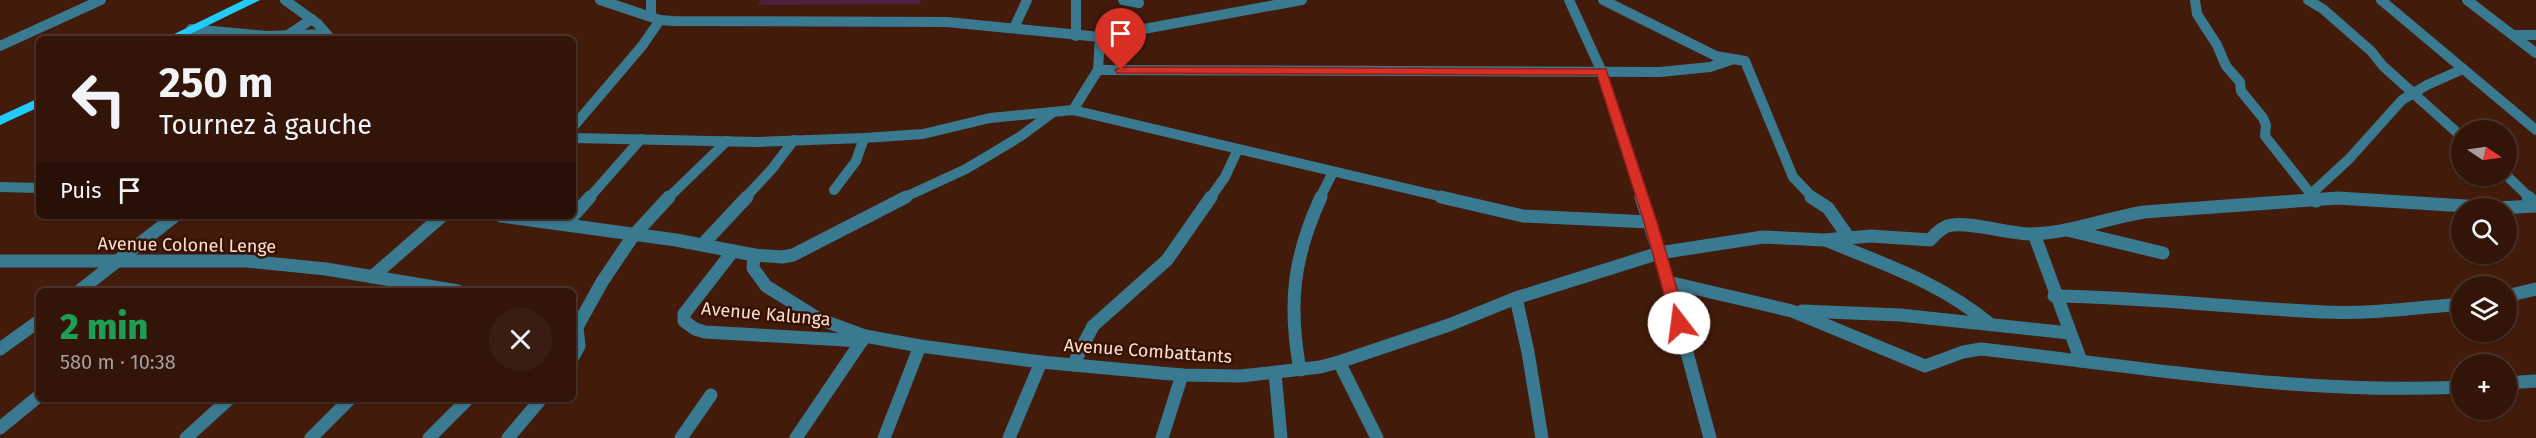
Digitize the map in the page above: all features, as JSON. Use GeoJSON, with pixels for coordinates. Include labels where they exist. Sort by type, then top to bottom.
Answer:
{"type":"FeatureCollection","features":[{"type":"Feature","properties":{"kind":"main road"},"geometry":{"type":"LineString","coordinates":[[177,36],[254,0]]}},
{"type":"Feature","properties":{"kind":"main road"},"geometry":{"type":"LineString","coordinates":[[0,121],[36,103]]}},
{"type":"Feature","properties":{"kind":"street"},"geometry":{"type":"LineString","coordinates":[[0,46],[100,0]]}},
{"type":"Feature","properties":{"kind":"street"},"geometry":{"type":"LineString","coordinates":[[285,0],[312,19],[329,36]]}},
{"type":"Feature","properties":{"kind":"street"},"geometry":{"type":"LineString","coordinates":[[600,0],[655,18],[947,22],[1100,37],[1302,0]]}},
{"type":"Feature","properties":{"kind":"street"},"geometry":{"type":"LineString","coordinates":[[576,123],[642,46],[655,18],[651,0]]}},
{"type":"Feature","properties":{"kind":"street"},"geometry":{"type":"LineString","coordinates":[[1014,27],[1027,0]]}},
{"type":"Feature","properties":{"kind":"street"},"geometry":{"type":"LineString","coordinates":[[1076,0],[1076,36]]}},
{"type":"Feature","properties":{"kind":"street"},"geometry":{"type":"LineString","coordinates":[[1123,0],[1139,3]]}},
{"type":"Feature","properties":{"kind":"street"},"geometry":{"type":"LineString","coordinates":[[1569,0],[1602,72],[1668,282],[1710,438]]}},
{"type":"Feature","properties":{"kind":"street"},"geometry":{"type":"LineString","coordinates":[[1603,0],[1716,56],[1739,60]]}},
{"type":"Feature","properties":{"kind":"street"},"geometry":{"type":"LineString","coordinates":[[2195,0],[2197,14],[2217,45],[2226,66],[2241,82],[2241,91],[2263,118],[2266,125],[2265,136],[2313,198]]}},
{"type":"Feature","properties":{"kind":"street"},"geometry":{"type":"LineString","coordinates":[[2308,0],[2323,9],[2371,51],[2383,66],[2451,127]]}},
{"type":"Feature","properties":{"kind":"street"},"geometry":{"type":"LineString","coordinates":[[2380,0],[2536,130]]}},
{"type":"Feature","properties":{"kind":"street"},"geometry":{"type":"LineString","coordinates":[[2467,0],[2536,52]]}},
{"type":"Feature","properties":{"kind":"street"},"geometry":{"type":"LineString","coordinates":[[286,36],[312,19]]}},
{"type":"Feature","properties":{"kind":"street"},"geometry":{"type":"LineString","coordinates":[[191,29],[266,36]]}},
{"type":"Feature","properties":{"kind":"street"},"geometry":{"type":"LineString","coordinates":[[2513,35],[2536,35]]}},
{"type":"Feature","properties":{"kind":"street"},"geometry":{"type":"LineString","coordinates":[[1073,110],[1098,70],[1100,37]]}},
{"type":"Feature","properties":{"kind":"street"},"geometry":{"type":"LineString","coordinates":[[1098,70],[1660,72],[1710,67],[1739,60]]}},
{"type":"Feature","properties":{"kind":"street"},"geometry":{"type":"LineString","coordinates":[[1739,60],[1793,177],[1808,195],[1828,208],[1848,238]]}},
{"type":"Feature","properties":{"kind":"street"},"geometry":{"type":"LineString","coordinates":[[2313,198],[2402,100],[2463,69]]}},
{"type":"Feature","properties":{"kind":"street"},"geometry":{"type":"LineString","coordinates":[[576,138],[727,141],[864,138],[922,134],[990,118],[1073,110],[1523,216],[1650,222]]}},
{"type":"Feature","properties":{"kind":"street"},"geometry":{"type":"LineString","coordinates":[[525,219],[754,255],[782,257],[793,255],[929,185],[966,169],[1021,136],[1053,112]]}},
{"type":"Feature","properties":{"kind":"street"},"geometry":{"type":"LineString","coordinates":[[834,190],[856,161],[864,138]]}},
{"type":"Feature","properties":{"kind":"street"},"geometry":{"type":"LineString","coordinates":[[576,213],[641,139]]}},
{"type":"Feature","properties":{"kind":"street"},"geometry":{"type":"LineString","coordinates":[[702,245],[772,169],[794,140]]}},
{"type":"Feature","properties":{"kind":"street"},"geometry":{"type":"LineString","coordinates":[[576,352],[579,346],[577,327],[579,310],[633,236],[684,181],[727,141]]}},
{"type":"Feature","properties":{"kind":"street"},"geometry":{"type":"LineString","coordinates":[[1073,365],[1093,326],[1167,260],[1219,186],[1238,149]]}},
{"type":"Feature","properties":{"kind":"street"},"geometry":{"type":"LineString","coordinates":[[1300,370],[1292,328],[1297,256],[1311,212],[1333,172]]}},
{"type":"Feature","properties":{"kind":"street"},"geometry":{"type":"LineString","coordinates":[[2517,186],[2536,205]]}},
{"type":"Feature","properties":{"kind":"street"},"geometry":{"type":"LineString","coordinates":[[0,187],[36,188]]}},
{"type":"Feature","properties":{"kind":"street"},"geometry":{"type":"LineString","coordinates":[[2066,230],[2114,217],[2144,212],[2313,198],[2366,198],[2498,208],[2536,205]]}},
{"type":"Feature","properties":{"kind":"street"},"geometry":{"type":"LineString","coordinates":[[83,288],[171,219]]}},
{"type":"Feature","properties":{"kind":"street"},"geometry":{"type":"LineString","coordinates":[[372,278],[439,219]]}},
{"type":"Feature","properties":{"kind":"street"},"geometry":{"type":"LineString","coordinates":[[566,224],[570,219]]}},
{"type":"Feature","properties":{"kind":"street","name":"Avenue Combattants"},"geometry":{"type":"LineString","coordinates":[[754,255],[753,268],[766,286],[819,319],[864,339],[1041,362],[1182,375],[1241,376],[1300,370],[1339,362],[1449,325],[1516,298],[1659,253],[1763,237],[1824,240],[1871,236],[1930,240],[1938,231],[1952,225],[2034,234],[2066,230]]}},
{"type":"Feature","properties":{"kind":"street"},"geometry":{"type":"LineString","coordinates":[[2066,230],[2163,253]]}},
{"type":"Feature","properties":{"kind":"street"},"geometry":{"type":"LineString","coordinates":[[2034,234],[2052,283],[2054,296],[2080,362]]}},
{"type":"Feature","properties":{"kind":"street"},"geometry":{"type":"LineString","coordinates":[[1824,240],[1934,285],[1963,302],[1990,324]]}},
{"type":"Feature","properties":{"kind":"street","name":"Avenue Kalunga"},"geometry":{"type":"LineString","coordinates":[[733,251],[684,314],[684,321],[689,326],[705,332],[864,339]]}},
{"type":"Feature","properties":{"kind":"street","name":"Avenue Colonel Lenge"},"geometry":{"type":"LineString","coordinates":[[0,261],[249,261],[438,288]]}},
{"type":"Feature","properties":{"kind":"street"},"geometry":{"type":"LineString","coordinates":[[1668,282],[1792,311],[1925,366],[1981,349],[2177,374],[2335,387],[2392,391],[2451,388]]}},
{"type":"Feature","properties":{"kind":"street"},"geometry":{"type":"LineString","coordinates":[[2517,293],[2536,289]]}},
{"type":"Feature","properties":{"kind":"street"},"geometry":{"type":"LineString","coordinates":[[2054,296],[2127,297],[2326,312],[2379,311],[2451,305]]}},
{"type":"Feature","properties":{"kind":"street"},"geometry":{"type":"LineString","coordinates":[[1516,298],[1528,352],[1542,438]]}},
{"type":"Feature","properties":{"kind":"street"},"geometry":{"type":"LineString","coordinates":[[1792,311],[1900,315],[2069,333]]}},
{"type":"Feature","properties":{"kind":"street"},"geometry":{"type":"LineString","coordinates":[[2,345],[36,323]]}},
{"type":"Feature","properties":{"kind":"street"},"geometry":{"type":"LineString","coordinates":[[796,438],[864,339]]}},
{"type":"Feature","properties":{"kind":"street"},"geometry":{"type":"LineString","coordinates":[[884,438],[920,346]]}},
{"type":"Feature","properties":{"kind":"street"},"geometry":{"type":"LineString","coordinates":[[1009,438],[1041,362]]}},
{"type":"Feature","properties":{"kind":"street"},"geometry":{"type":"LineString","coordinates":[[1339,362],[1377,438]]}},
{"type":"Feature","properties":{"kind":"street"},"geometry":{"type":"LineString","coordinates":[[1275,373],[1281,438]]}},
{"type":"Feature","properties":{"kind":"street"},"geometry":{"type":"LineString","coordinates":[[1162,438],[1182,375]]}},
{"type":"Feature","properties":{"kind":"street"},"geometry":{"type":"LineString","coordinates":[[2517,382],[2536,381]]}},
{"type":"Feature","properties":{"kind":"street"},"geometry":{"type":"LineString","coordinates":[[681,438],[711,395]]}},
{"type":"Feature","properties":{"kind":"street"},"geometry":{"type":"LineString","coordinates":[[0,428],[36,398]]}},
{"type":"Feature","properties":{"kind":"street"},"geometry":{"type":"LineString","coordinates":[[186,438],[226,402]]}},
{"type":"Feature","properties":{"kind":"street"},"geometry":{"type":"LineString","coordinates":[[311,438],[347,402]]}},
{"type":"Feature","properties":{"kind":"street"},"geometry":{"type":"LineString","coordinates":[[429,438],[465,402]]}},
{"type":"Feature","properties":{"kind":"street"},"geometry":{"type":"LineString","coordinates":[[508,438],[538,402]]}},
{"type":"Feature","properties":{"kind":"shaded area"},"geometry":{"type":"Polygon","coordinates":[[[761,0],[921,0],[919,4],[758,5],[761,0]]]}},
{"type":"Feature","properties":{"kind":"route"},"geometry":{"type":"LineString","coordinates":[[1121,70],[1602,72],[1650,222],[1679,323]]}}]}
